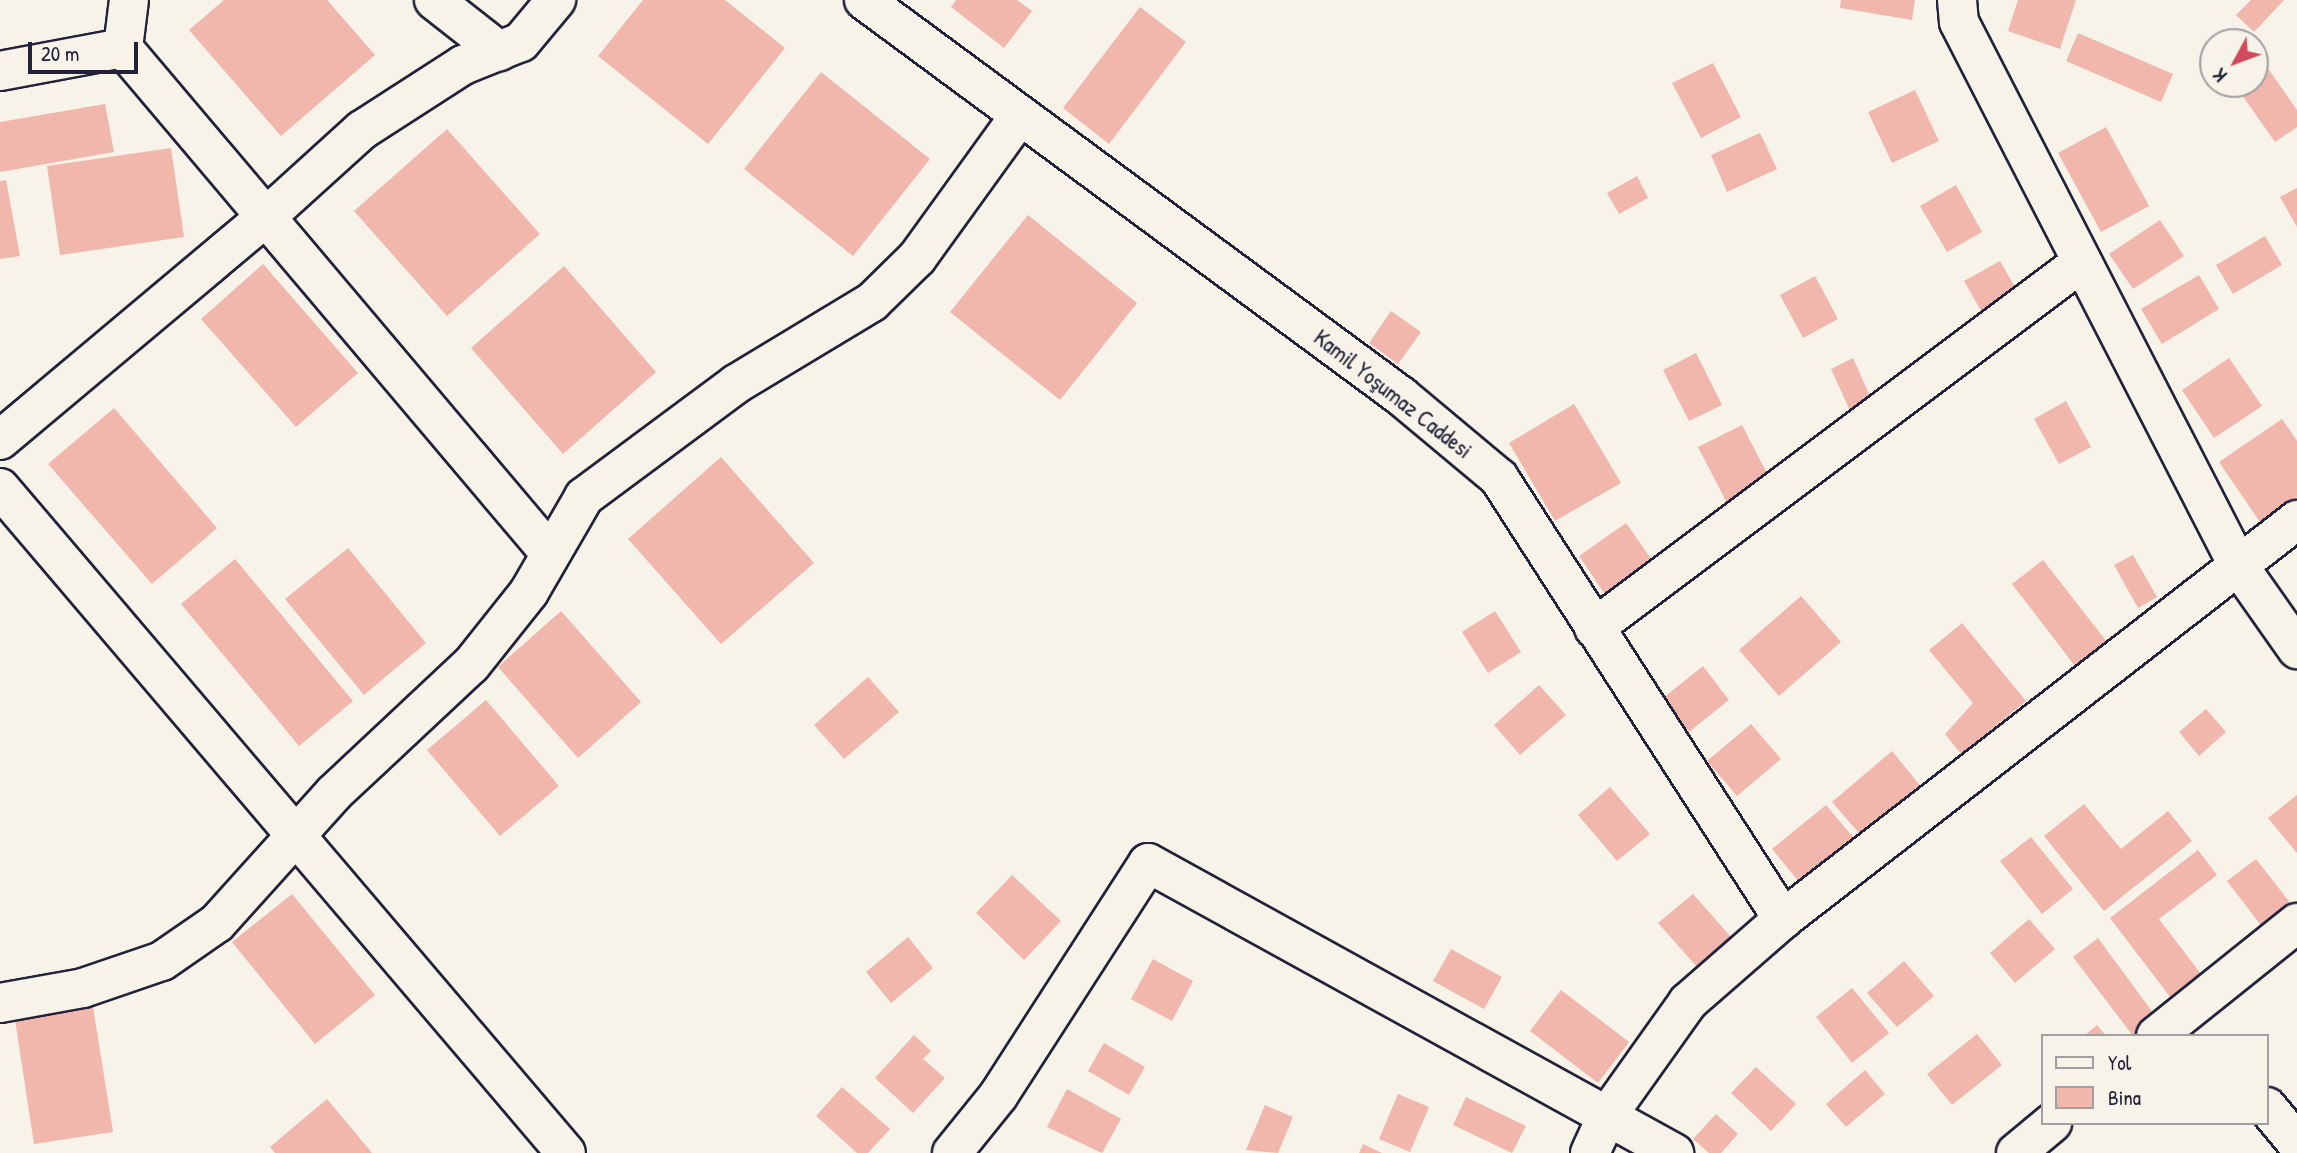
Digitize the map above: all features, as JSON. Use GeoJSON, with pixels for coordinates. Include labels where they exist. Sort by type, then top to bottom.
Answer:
{"type":"FeatureCollection","features":[{"type":"Feature","properties":{"kind":"street"},"geometry":{"type":"LineString","coordinates":[[130,0],[123,48],[549,552]]}},
{"type":"Feature","properties":{"kind":"street"},"geometry":{"type":"LineString","coordinates":[[434,0],[499,51]]}},
{"type":"Feature","properties":{"kind":"street"},"geometry":{"type":"LineString","coordinates":[[0,440],[266,217],[362,130],[463,65],[521,42],[556,0]]}},
{"type":"Feature","properties":{"kind":"street","name":"Kamil Yoşumaz Caddesi"},"geometry":{"type":"LineString","coordinates":[[864,0],[1401,396],[1499,478],[1783,919]]}},
{"type":"Feature","properties":{"kind":"street"},"geometry":{"type":"LineString","coordinates":[[1957,0],[1959,22],[2238,565],[2297,649]]}},
{"type":"Feature","properties":{"kind":"street"},"geometry":{"type":"LineString","coordinates":[[0,71],[123,48]]}},
{"type":"Feature","properties":{"kind":"street"},"geometry":{"type":"LineString","coordinates":[[0,1003],[83,988],[162,961],[217,923],[334,793],[471,664],[529,592],[549,552],[584,497],[736,384],[872,302],[917,258],[1020,115]]}},
{"type":"Feature","properties":{"kind":"street"},"geometry":{"type":"LineString","coordinates":[[1594,628],[2082,262]]}},
{"type":"Feature","properties":{"kind":"street"},"geometry":{"type":"LineString","coordinates":[[0,488],[294,838],[566,1153]]}},
{"type":"Feature","properties":{"kind":"street"},"geometry":{"type":"LineString","coordinates":[[1590,1153],[1607,1116],[1688,1002],[1783,919],[2297,520]]}},
{"type":"Feature","properties":{"kind":"street"},"geometry":{"type":"LineString","coordinates":[[952,1153],[998,1096],[1148,863],[1674,1153]]}},
{"type":"Feature","properties":{"kind":"street"},"geometry":{"type":"LineString","coordinates":[[2162,1034],[2198,1023],[2297,923]]}},
{"type":"Feature","properties":{"kind":"street"},"geometry":{"type":"LineString","coordinates":[[2269,1109],[2297,1143]]}},
{"type":"Feature","properties":{"kind":"street"},"geometry":{"type":"LineString","coordinates":[[2016,1153],[2050,1125]]}},
{"type":"Feature","properties":{"kind":"building"},"geometry":{"type":"Polygon","coordinates":[[[224,0],[327,0],[375,55],[281,136],[189,30],[224,0]]]}},
{"type":"Feature","properties":{"kind":"building"},"geometry":{"type":"Polygon","coordinates":[[[643,0],[725,0],[785,48],[708,144],[598,56],[643,0]]]}},
{"type":"Feature","properties":{"kind":"building"},"geometry":{"type":"Polygon","coordinates":[[[956,0],[1017,0],[1032,11],[1004,48],[951,7],[956,0]]]}},
{"type":"Feature","properties":{"kind":"building"},"geometry":{"type":"Polygon","coordinates":[[[1841,0],[1915,0],[1912,20],[1840,8],[1841,0]]]}},
{"type":"Feature","properties":{"kind":"building"},"geometry":{"type":"Polygon","coordinates":[[[2018,0],[2076,0],[2060,49],[2008,31],[2018,0]]]}},
{"type":"Feature","properties":{"kind":"building"},"geometry":{"type":"Polygon","coordinates":[[[2251,0],[2284,0],[2258,28],[2250,28],[2236,15],[2251,0]]]}},
{"type":"Feature","properties":{"kind":"building"},"geometry":{"type":"Polygon","coordinates":[[[1140,7],[1186,42],[1109,144],[1063,108],[1140,7]]]}},
{"type":"Feature","properties":{"kind":"building"},"geometry":{"type":"Polygon","coordinates":[[[2078,33],[2173,74],[2161,102],[2066,61],[2078,33]]]}},
{"type":"Feature","properties":{"kind":"building"},"geometry":{"type":"Polygon","coordinates":[[[1713,63],[1741,117],[1701,138],[1672,83],[1713,63]]]}},
{"type":"Feature","properties":{"kind":"building"},"geometry":{"type":"Polygon","coordinates":[[[2269,70],[2297,110],[2297,127],[2275,142],[2244,98],[2269,98],[2269,70]]]}},
{"type":"Feature","properties":{"kind":"building"},"geometry":{"type":"Polygon","coordinates":[[[821,72],[930,159],[853,256],[744,169],[821,72]]]}},
{"type":"Feature","properties":{"kind":"building"},"geometry":{"type":"Polygon","coordinates":[[[1915,90],[1939,141],[1892,163],[1868,112],[1915,90]]]}},
{"type":"Feature","properties":{"kind":"building"},"geometry":{"type":"Polygon","coordinates":[[[105,104],[114,152],[0,172],[0,122],[105,104]]]}},
{"type":"Feature","properties":{"kind":"building"},"geometry":{"type":"Polygon","coordinates":[[[2106,127],[2149,206],[2101,232],[2058,153],[2106,127]]]}},
{"type":"Feature","properties":{"kind":"building"},"geometry":{"type":"Polygon","coordinates":[[[447,129],[540,234],[447,316],[354,211],[447,129]]]}},
{"type":"Feature","properties":{"kind":"building"},"geometry":{"type":"Polygon","coordinates":[[[1760,133],[1777,169],[1727,192],[1711,155],[1760,133]]]}},
{"type":"Feature","properties":{"kind":"building"},"geometry":{"type":"Polygon","coordinates":[[[171,148],[184,237],[60,255],[47,166],[171,148]]]}},
{"type":"Feature","properties":{"kind":"building"},"geometry":{"type":"Polygon","coordinates":[[[1637,176],[1648,198],[1619,214],[1607,193],[1637,176]]]}},
{"type":"Feature","properties":{"kind":"building"},"geometry":{"type":"Polygon","coordinates":[[[6,180],[20,256],[0,259],[0,181],[6,180]]]}},
{"type":"Feature","properties":{"kind":"building"},"geometry":{"type":"Polygon","coordinates":[[[1956,185],[1982,232],[1947,252],[1920,206],[1956,185]]]}},
{"type":"Feature","properties":{"kind":"building"},"geometry":{"type":"Polygon","coordinates":[[[2297,188],[2297,227],[2280,197],[2297,188]]]}},
{"type":"Feature","properties":{"kind":"building"},"geometry":{"type":"Polygon","coordinates":[[[1028,215],[1137,303],[1060,400],[950,312],[1028,215]]]}},
{"type":"Feature","properties":{"kind":"building"},"geometry":{"type":"Polygon","coordinates":[[[2160,220],[2184,256],[2133,289],[2109,254],[2160,220]]]}},
{"type":"Feature","properties":{"kind":"building"},"geometry":{"type":"Polygon","coordinates":[[[2265,236],[2282,265],[2233,294],[2216,265],[2265,236]]]}},
{"type":"Feature","properties":{"kind":"building"},"geometry":{"type":"Polygon","coordinates":[[[2000,261],[2023,301],[1987,321],[1964,281],[2000,261]]]}},
{"type":"Feature","properties":{"kind":"building"},"geometry":{"type":"Polygon","coordinates":[[[263,264],[358,373],[296,427],[201,319],[263,264]]]}},
{"type":"Feature","properties":{"kind":"building"},"geometry":{"type":"Polygon","coordinates":[[[564,266],[656,372],[563,454],[471,348],[564,266]]]}},
{"type":"Feature","properties":{"kind":"building"},"geometry":{"type":"Polygon","coordinates":[[[2199,275],[2219,309],[2162,344],[2141,309],[2199,275]]]}},
{"type":"Feature","properties":{"kind":"building"},"geometry":{"type":"Polygon","coordinates":[[[1815,276],[1838,319],[1803,338],[1780,295],[1815,276]]]}},
{"type":"Feature","properties":{"kind":"building"},"geometry":{"type":"Polygon","coordinates":[[[1391,311],[1421,332],[1398,364],[1369,343],[1391,311]]]}},
{"type":"Feature","properties":{"kind":"building"},"geometry":{"type":"Polygon","coordinates":[[[1696,353],[1722,405],[1689,421],[1663,370],[1696,353]]]}},
{"type":"Feature","properties":{"kind":"building"},"geometry":{"type":"Polygon","coordinates":[[[1853,358],[1873,403],[1851,413],[1831,369],[1853,358]]]}},
{"type":"Feature","properties":{"kind":"building"},"geometry":{"type":"Polygon","coordinates":[[[2229,358],[2262,406],[2214,438],[2182,390],[2229,358]]]}},
{"type":"Feature","properties":{"kind":"building"},"geometry":{"type":"Polygon","coordinates":[[[2066,401],[2091,447],[2059,464],[2034,419],[2066,401]]]}},
{"type":"Feature","properties":{"kind":"building"},"geometry":{"type":"Polygon","coordinates":[[[1574,404],[1621,483],[1555,521],[1509,443],[1574,404]]]}},
{"type":"Feature","properties":{"kind":"building"},"geometry":{"type":"Polygon","coordinates":[[[114,408],[217,528],[152,584],[48,464],[114,408]]]}},
{"type":"Feature","properties":{"kind":"building"},"geometry":{"type":"Polygon","coordinates":[[[2282,419],[2297,441],[2297,497],[2260,522],[2219,462],[2282,419]]]}},
{"type":"Feature","properties":{"kind":"building"},"geometry":{"type":"Polygon","coordinates":[[[1742,425],[1771,481],[1727,503],[1698,447],[1742,425]]]}},
{"type":"Feature","properties":{"kind":"building"},"geometry":{"type":"Polygon","coordinates":[[[721,457],[814,563],[721,644],[628,539],[721,457]]]}},
{"type":"Feature","properties":{"kind":"building"},"geometry":{"type":"Polygon","coordinates":[[[1626,523],[1654,563],[1606,596],[1579,556],[1626,523]]]}},
{"type":"Feature","properties":{"kind":"building"},"geometry":{"type":"Polygon","coordinates":[[[348,548],[426,643],[364,695],[285,599],[348,548]]]}},
{"type":"Feature","properties":{"kind":"building"},"geometry":{"type":"Polygon","coordinates":[[[2133,555],[2157,597],[2138,608],[2114,565],[2133,555]]]}},
{"type":"Feature","properties":{"kind":"building"},"geometry":{"type":"Polygon","coordinates":[[[235,559],[353,701],[299,746],[181,604],[235,559]]]}},
{"type":"Feature","properties":{"kind":"building"},"geometry":{"type":"Polygon","coordinates":[[[2043,560],[2107,642],[2075,666],[2012,584],[2043,560]]]}},
{"type":"Feature","properties":{"kind":"building"},"geometry":{"type":"Polygon","coordinates":[[[1801,596],[1841,642],[1779,696],[1739,650],[1801,596]]]}},
{"type":"Feature","properties":{"kind":"building"},"geometry":{"type":"Polygon","coordinates":[[[561,611],[641,702],[578,758],[498,667],[561,611]]]}},
{"type":"Feature","properties":{"kind":"building"},"geometry":{"type":"Polygon","coordinates":[[[1495,611],[1521,652],[1488,673],[1462,632],[1495,611]]]}},
{"type":"Feature","properties":{"kind":"building"},"geometry":{"type":"Polygon","coordinates":[[[1962,623],[2026,701],[1961,754],[1945,734],[1973,703],[1929,650],[1962,623]]]}},
{"type":"Feature","properties":{"kind":"building"},"geometry":{"type":"Polygon","coordinates":[[[1703,666],[1729,700],[1689,732],[1662,699],[1703,666]]]}},
{"type":"Feature","properties":{"kind":"building"},"geometry":{"type":"Polygon","coordinates":[[[868,677],[899,712],[844,759],[814,725],[868,677]]]}},
{"type":"Feature","properties":{"kind":"building"},"geometry":{"type":"Polygon","coordinates":[[[1539,685],[1566,715],[1520,755],[1494,725],[1539,685]]]}},
{"type":"Feature","properties":{"kind":"building"},"geometry":{"type":"Polygon","coordinates":[[[486,700],[559,786],[500,836],[427,750],[486,700]]]}},
{"type":"Feature","properties":{"kind":"building"},"geometry":{"type":"Polygon","coordinates":[[[2206,709],[2226,732],[2199,756],[2179,732],[2206,709]]]}},
{"type":"Feature","properties":{"kind":"building"},"geometry":{"type":"Polygon","coordinates":[[[1751,724],[1781,759],[1737,796],[1707,761],[1751,724]]]}},
{"type":"Feature","properties":{"kind":"building"},"geometry":{"type":"Polygon","coordinates":[[[1892,751],[1923,789],[1864,839],[1832,802],[1892,751]]]}},
{"type":"Feature","properties":{"kind":"building"},"geometry":{"type":"Polygon","coordinates":[[[1610,787],[1650,834],[1617,861],[1578,815],[1610,787]]]}},
{"type":"Feature","properties":{"kind":"building"},"geometry":{"type":"Polygon","coordinates":[[[2297,795],[2297,853],[2268,818],[2297,795]]]}},
{"type":"Feature","properties":{"kind":"building"},"geometry":{"type":"Polygon","coordinates":[[[2084,804],[2121,849],[2168,811],[2192,841],[2104,911],[2044,836],[2084,804]]]}},
{"type":"Feature","properties":{"kind":"building"},"geometry":{"type":"Polygon","coordinates":[[[1826,805],[1858,843],[1803,887],[1772,849],[1826,805]]]}},
{"type":"Feature","properties":{"kind":"building"},"geometry":{"type":"Polygon","coordinates":[[[2031,837],[2073,889],[2042,914],[2000,861],[2031,837]]]}},
{"type":"Feature","properties":{"kind":"building"},"geometry":{"type":"Polygon","coordinates":[[[2198,850],[2217,875],[2159,919],[2204,978],[2174,1002],[2110,918],[2198,850]]]}},
{"type":"Feature","properties":{"kind":"building"},"geometry":{"type":"Polygon","coordinates":[[[2256,859],[2295,909],[2266,932],[2227,881],[2256,859]]]}},
{"type":"Feature","properties":{"kind":"building"},"geometry":{"type":"Polygon","coordinates":[[[1012,875],[1061,921],[1024,960],[976,913],[1012,875]]]}},
{"type":"Feature","properties":{"kind":"building"},"geometry":{"type":"Polygon","coordinates":[[[292,894],[375,995],[315,1044],[232,942],[292,894]]]}},
{"type":"Feature","properties":{"kind":"building"},"geometry":{"type":"Polygon","coordinates":[[[1693,894],[1731,937],[1697,967],[1658,923],[1693,894]]]}},
{"type":"Feature","properties":{"kind":"building"},"geometry":{"type":"Polygon","coordinates":[[[2029,919],[2055,949],[2015,983],[1990,953],[2029,919]]]}},
{"type":"Feature","properties":{"kind":"building"},"geometry":{"type":"Polygon","coordinates":[[[908,937],[933,968],[891,1003],[866,972],[908,937]]]}},
{"type":"Feature","properties":{"kind":"building"},"geometry":{"type":"Polygon","coordinates":[[[2098,938],[2159,1021],[2142,1034],[2131,1034],[2073,957],[2098,938]]]}},
{"type":"Feature","properties":{"kind":"building"},"geometry":{"type":"Polygon","coordinates":[[[1451,949],[1502,977],[1484,1009],[1433,981],[1451,949]]]}},
{"type":"Feature","properties":{"kind":"building"},"geometry":{"type":"Polygon","coordinates":[[[1153,959],[1193,981],[1172,1021],[1131,999],[1153,959]]]}},
{"type":"Feature","properties":{"kind":"building"},"geometry":{"type":"Polygon","coordinates":[[[1904,961],[1934,996],[1897,1027],[1867,993],[1904,961]]]}},
{"type":"Feature","properties":{"kind":"building"},"geometry":{"type":"Polygon","coordinates":[[[1852,988],[1889,1033],[1852,1063],[1816,1017],[1852,988]]]}},
{"type":"Feature","properties":{"kind":"building"},"geometry":{"type":"Polygon","coordinates":[[[1561,990],[1629,1042],[1598,1083],[1530,1031],[1561,990]]]}},
{"type":"Feature","properties":{"kind":"building"},"geometry":{"type":"Polygon","coordinates":[[[93,1007],[113,1132],[34,1144],[15,1020],[93,1007]]]}},
{"type":"Feature","properties":{"kind":"building"},"geometry":{"type":"Polygon","coordinates":[[[2097,1025],[2104,1034],[2086,1034],[2097,1025]]]}},
{"type":"Feature","properties":{"kind":"building"},"geometry":{"type":"Polygon","coordinates":[[[1977,1034],[2002,1065],[1952,1105],[1927,1074],[1977,1034]]]}},
{"type":"Feature","properties":{"kind":"building"},"geometry":{"type":"Polygon","coordinates":[[[914,1035],[931,1051],[923,1059],[945,1078],[913,1113],[875,1078],[914,1035]]]}},
{"type":"Feature","properties":{"kind":"building"},"geometry":{"type":"Polygon","coordinates":[[[1104,1043],[1145,1067],[1129,1095],[1088,1071],[1104,1043]]]}},
{"type":"Feature","properties":{"kind":"building"},"geometry":{"type":"Polygon","coordinates":[[[1756,1067],[1796,1104],[1771,1131],[1731,1093],[1756,1067]]]}},
{"type":"Feature","properties":{"kind":"building"},"geometry":{"type":"Polygon","coordinates":[[[1865,1070],[1885,1094],[1846,1127],[1826,1104],[1865,1070]]]}},
{"type":"Feature","properties":{"kind":"building"},"geometry":{"type":"Polygon","coordinates":[[[842,1087],[890,1129],[868,1153],[857,1153],[816,1116],[842,1087]]]}},
{"type":"Feature","properties":{"kind":"building"},"geometry":{"type":"Polygon","coordinates":[[[1067,1089],[1121,1119],[1102,1153],[1047,1127],[1067,1089]]]}},
{"type":"Feature","properties":{"kind":"building"},"geometry":{"type":"Polygon","coordinates":[[[1398,1094],[1429,1107],[1410,1152],[1379,1139],[1398,1094]]]}},
{"type":"Feature","properties":{"kind":"building"},"geometry":{"type":"Polygon","coordinates":[[[1466,1097],[1526,1126],[1512,1153],[1453,1125],[1466,1097]]]}},
{"type":"Feature","properties":{"kind":"building"},"geometry":{"type":"Polygon","coordinates":[[[327,1099],[372,1153],[275,1153],[270,1147],[327,1099]]]}},
{"type":"Feature","properties":{"kind":"building"},"geometry":{"type":"Polygon","coordinates":[[[1265,1105],[1293,1117],[1278,1153],[1246,1150],[1265,1105]]]}},
{"type":"Feature","properties":{"kind":"building"},"geometry":{"type":"Polygon","coordinates":[[[1716,1114],[1738,1134],[1721,1153],[1709,1153],[1693,1139],[1716,1114]]]}},
{"type":"Feature","properties":{"kind":"building"},"geometry":{"type":"Polygon","coordinates":[[[1363,1144],[1382,1153],[1359,1153],[1363,1144]]]}}]}
